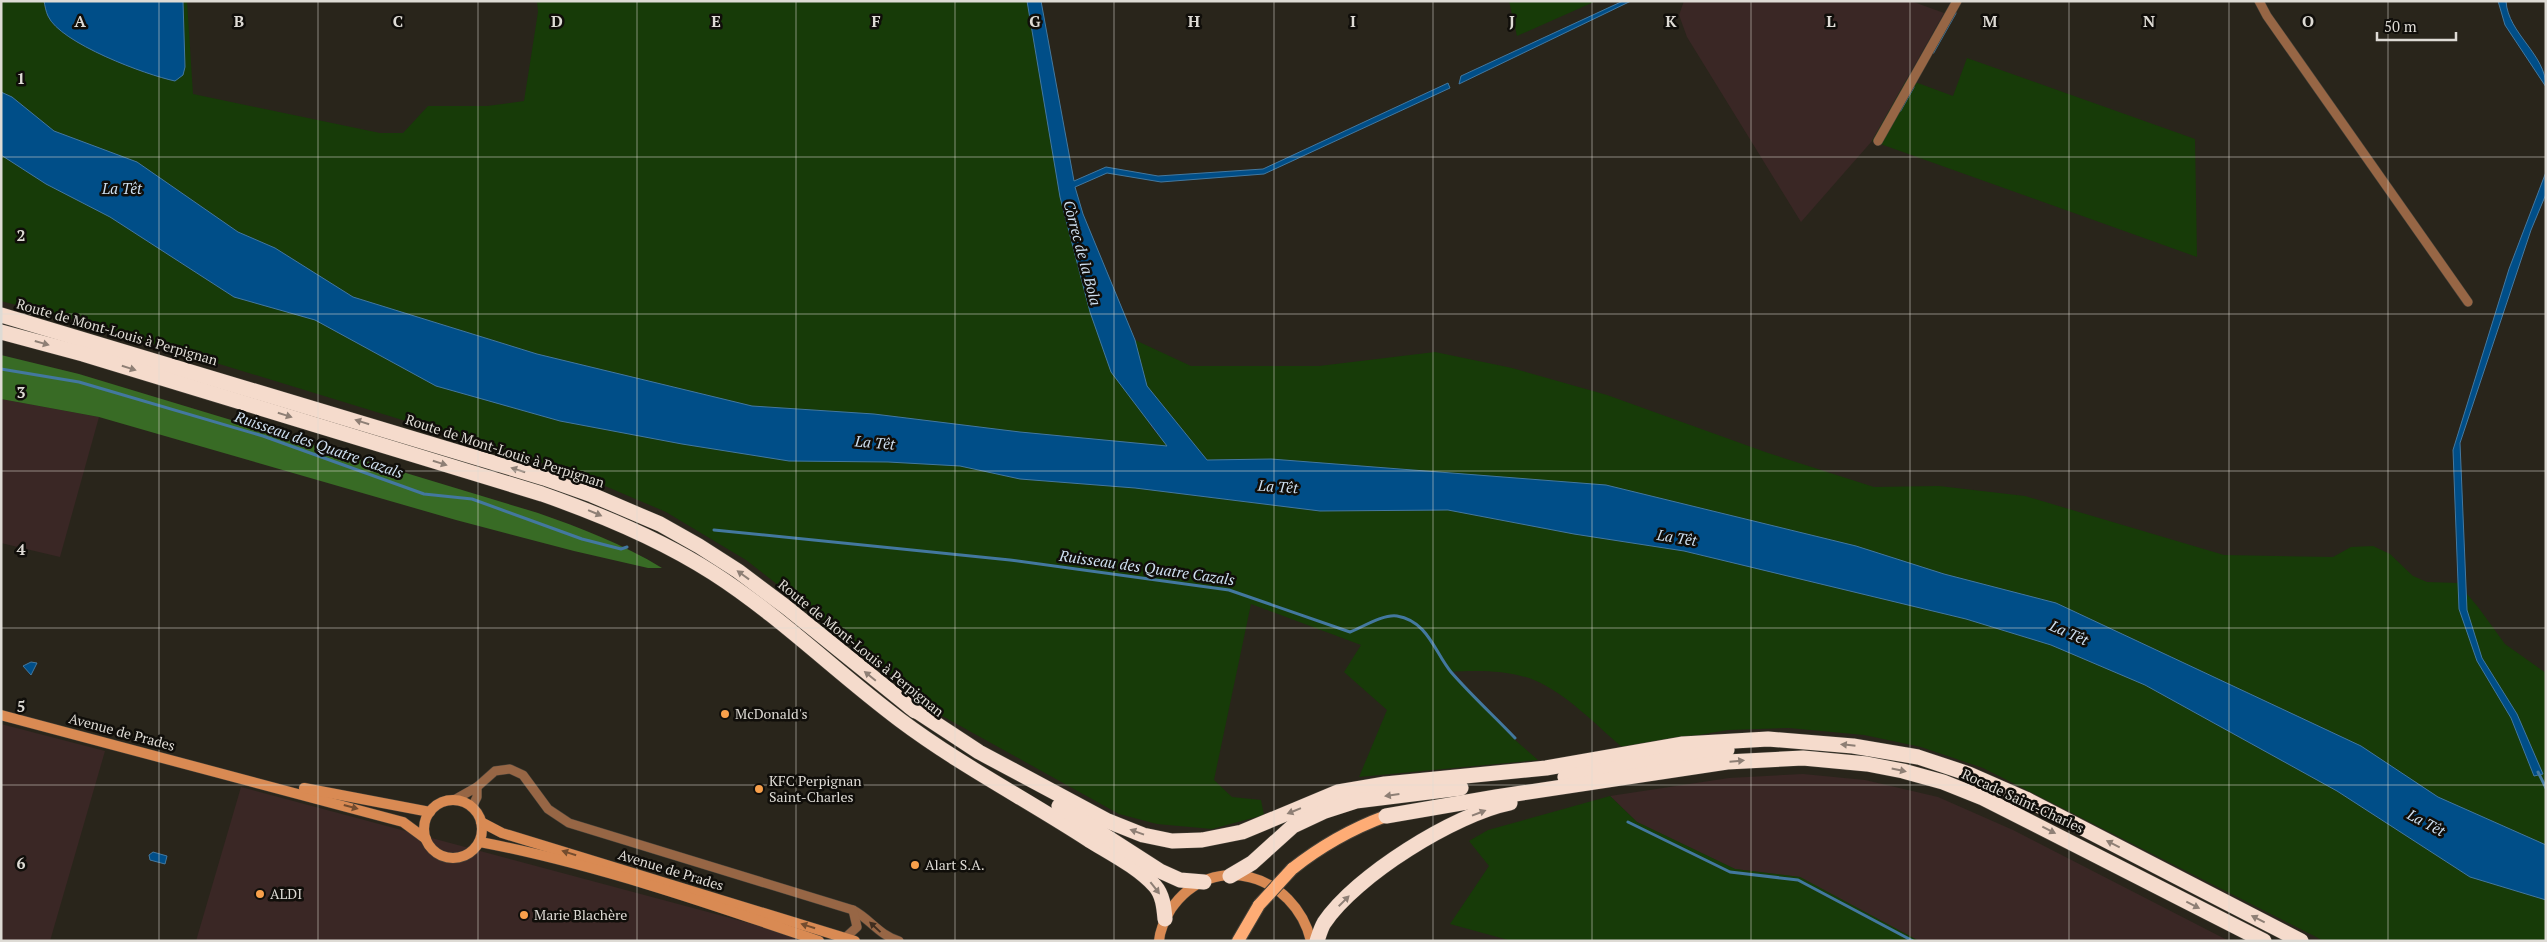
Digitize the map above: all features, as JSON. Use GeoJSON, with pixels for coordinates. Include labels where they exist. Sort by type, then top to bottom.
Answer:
{"type":"FeatureCollection","features":[{"type":"Feature","properties":{"kind":"highway","name":"Route de Mont-Louis à Perpignan"},"geometry":{"type":"LineString","coordinates":[[1,315],[544,478],[592,495],[660,524],[738,570],[941,734],[1091,834]]}},
{"type":"Feature","properties":{"kind":"highway"},"geometry":{"type":"LineString","coordinates":[[1,332],[92,357],[542,494],[589,510],[648,536],[713,573],[763,608],[864,692],[946,754],[1160,871],[1180,880],[1204,882]]}},
{"type":"Feature","properties":{"kind":"highway"},"geometry":{"type":"LineString","coordinates":[[908,706],[979,752],[1108,821],[1143,834],[1172,841],[1202,840],[1242,832],[1338,792],[1385,784],[1546,768],[1683,744],[1751,739],[1825,743]]}},
{"type":"Feature","properties":{"kind":"highway"},"geometry":{"type":"LineString","coordinates":[[1230,876],[1252,863],[1293,826],[1356,800],[1486,785],[1751,739]]}},
{"type":"Feature","properties":{"kind":"highway"},"geometry":{"type":"LineString","coordinates":[[1386,816],[1416,804],[1643,762],[1766,745],[1825,743]]}},
{"type":"Feature","properties":{"kind":"highway","name":"Rocade Saint-Charles"},"geometry":{"type":"LineString","coordinates":[[1825,743],[1918,757],[1969,774],[2026,799],[2301,941]]}},
{"type":"Feature","properties":{"kind":"highway","name":"Rocade Saint-Charles"},"geometry":{"type":"LineString","coordinates":[[1689,768],[1735,762],[1803,758],[1867,764],[1903,770],[1943,782],[2020,816],[2264,941]]}},
{"type":"Feature","properties":{"kind":"highway"},"geometry":{"type":"LineString","coordinates":[[1386,816],[1496,797],[1689,768]]}},
{"type":"Feature","properties":{"kind":"highway"},"geometry":{"type":"LineString","coordinates":[[1317,941],[1324,923],[1344,900],[1376,872],[1422,840],[1456,822],[1500,805],[1653,777],[1689,768]]}},
{"type":"Feature","properties":{"kind":"highway"},"geometry":{"type":"LineString","coordinates":[[1091,834],[1156,886],[1162,899],[1165,918]]}},
{"type":"Feature","properties":{"kind":"main road","name":"Avenue de Prades"},"geometry":{"type":"LineString","coordinates":[[1,715],[403,822],[426,839]]}},
{"type":"Feature","properties":{"kind":"main road","name":"Avenue de Prades"},"geometry":{"type":"LineString","coordinates":[[236,776],[430,812]]}},
{"type":"Feature","properties":{"kind":"main road"},"geometry":{"type":"LineString","coordinates":[[454,800],[472,807],[481,822],[480,842],[471,852],[456,858],[438,854],[426,839],[424,830],[430,812],[436,806],[454,800]]}},
{"type":"Feature","properties":{"kind":"main road"},"geometry":{"type":"LineString","coordinates":[[1238,941],[1259,906],[1292,868],[1336,839],[1362,825],[1386,816]]}},
{"type":"Feature","properties":{"kind":"main road","name":"Avenue de Prades"},"geometry":{"type":"LineString","coordinates":[[481,822],[502,833],[850,940]]}},
{"type":"Feature","properties":{"kind":"main road","name":"Avenue de Prades"},"geometry":{"type":"LineString","coordinates":[[480,842],[597,870],[736,912],[819,941]]}},
{"type":"Feature","properties":{"kind":"main road"},"geometry":{"type":"LineString","coordinates":[[1156,939],[1165,918],[1176,902],[1189,890],[1204,882],[1230,876],[1255,878],[1288,897],[1303,916],[1311,941]]}},
{"type":"Feature","properties":{"kind":"street"},"geometry":{"type":"LineString","coordinates":[[1878,141],[1957,1]]}},
{"type":"Feature","properties":{"kind":"street"},"geometry":{"type":"LineString","coordinates":[[2259,1],[2272,24],[2468,302]]}},
{"type":"Feature","properties":{"kind":"street"},"geometry":{"type":"LineString","coordinates":[[454,800],[478,787],[496,771],[510,769],[523,775],[548,809],[569,823],[853,910],[863,915],[887,938],[899,941]]}},
{"type":"Feature","properties":{"kind":"street"},"geometry":{"type":"LineString","coordinates":[[472,807],[477,797],[478,787]]}},
{"type":"Feature","properties":{"kind":"street"},"geometry":{"type":"LineString","coordinates":[[850,940],[857,926],[853,910]]}},
{"type":"Feature","properties":{"kind":"shaded area"},"geometry":{"type":"Polygon","coordinates":[[[1684,1],[1911,1],[1944,13],[1872,141],[1801,222],[1687,37],[1679,15],[1684,1]]]}},
{"type":"Feature","properties":{"kind":"shaded area"},"geometry":{"type":"Polygon","coordinates":[[[1,399],[99,417],[60,557],[1,543],[1,399]]]}},
{"type":"Feature","properties":{"kind":"shaded area"},"geometry":{"type":"Polygon","coordinates":[[[1,724],[105,751],[50,941],[1,941],[1,724]]]}},
{"type":"Feature","properties":{"kind":"shaded area"},"geometry":{"type":"Polygon","coordinates":[[[1803,774],[1865,780],[1938,797],[2013,830],[2229,941],[1919,941],[1800,877],[1735,869],[1637,822],[1610,796],[1729,778],[1803,774]]]}},
{"type":"Feature","properties":{"kind":"shaded area"},"geometry":{"type":"Polygon","coordinates":[[[241,787],[816,941],[196,941],[241,787]]]}},
{"type":"Feature","properties":{"kind":"green space"},"geometry":{"type":"Polygon","coordinates":[[[1,1],[44,1],[48,16],[69,37],[125,65],[175,81],[185,67],[183,1],[187,1],[193,94],[380,133],[403,133],[428,106],[487,106],[524,101],[538,12],[537,1],[1027,1],[1060,197],[1151,427],[1168,446],[1020,432],[874,414],[752,406],[537,354],[353,297],[275,248],[238,232],[137,162],[54,131],[12,97],[1,93],[1,1]]]}},
{"type":"Feature","properties":{"kind":"green space"},"geometry":{"type":"Polygon","coordinates":[[[1509,1],[1596,1],[1517,36],[1509,1]]]}},
{"type":"Feature","properties":{"kind":"green space"},"geometry":{"type":"Polygon","coordinates":[[[1967,58],[2195,139],[2197,257],[1872,141],[1907,79],[1953,96],[1967,58]]]}},
{"type":"Feature","properties":{"kind":"green space"},"geometry":{"type":"Polygon","coordinates":[[[1,155],[46,184],[110,217],[234,297],[315,320],[436,386],[560,421],[682,444],[960,466],[1020,479],[1135,488],[1320,511],[1448,510],[1574,534],[1684,551],[1966,619],[2051,645],[2145,685],[2337,791],[2470,877],[2546,900],[2546,941],[2324,941],[1983,768],[1921,747],[1864,735],[1789,728],[1728,730],[1623,748],[1558,693],[1534,680],[1514,674],[1481,671],[1450,672],[1514,739],[1538,760],[1359,777],[1387,710],[1344,672],[1361,645],[1251,604],[1214,780],[1232,797],[1261,800],[1264,815],[1212,829],[1157,824],[1119,814],[937,713],[841,634],[746,560],[666,512],[598,483],[549,465],[86,323],[1,301],[1,155]]]}},
{"type":"Feature","properties":{"kind":"green space"},"geometry":{"type":"Polygon","coordinates":[[[1135,340],[1191,366],[1319,366],[1435,352],[1512,368],[1607,395],[1768,453],[1874,487],[1939,486],[2025,496],[2224,555],[2333,557],[2351,547],[2373,546],[2390,554],[2413,576],[2427,582],[2458,583],[2505,644],[2546,673],[2546,845],[2438,797],[2361,746],[2056,603],[1944,574],[1856,546],[1606,485],[1271,459],[1207,460],[1147,386],[1135,340]]]}},
{"type":"Feature","properties":{"kind":"green space"},"geometry":{"type":"Polygon","coordinates":[[[1,355],[79,374],[538,513],[602,537],[662,568],[648,568],[574,551],[456,520],[99,417],[1,399],[1,355]]]}},
{"type":"Feature","properties":{"kind":"green space"},"geometry":{"type":"Polygon","coordinates":[[[1610,796],[1637,822],[1735,869],[1800,877],[1919,941],[1512,941],[1450,924],[1489,866],[1469,841],[1488,830],[1610,796]]]}},
{"type":"Feature","properties":{"kind":"water"},"geometry":{"type":"Polygon","coordinates":[[[44,1],[183,1],[185,67],[183,75],[175,81],[162,78],[125,65],[86,47],[69,37],[56,26],[48,16],[44,1]]]}},
{"type":"Feature","properties":{"kind":"water","name":"La Têt"},"geometry":{"type":"Polygon","coordinates":[[[1027,1],[1041,1],[1074,181],[1106,167],[1158,176],[1263,169],[1448,83],[1450,88],[1264,174],[1161,182],[1107,173],[1075,187],[1083,214],[1135,340],[1147,386],[1207,460],[1271,459],[1606,485],[1856,546],[1944,574],[2056,603],[2361,746],[2438,797],[2546,845],[2546,900],[2470,877],[2337,791],[2145,685],[2051,645],[1966,619],[1684,551],[1574,534],[1448,510],[1320,511],[1135,488],[1020,479],[960,466],[888,462],[789,461],[682,444],[560,421],[436,386],[315,320],[234,297],[110,217],[46,184],[1,155],[1,92],[12,97],[54,131],[137,162],[238,232],[275,248],[353,297],[537,354],[752,406],[874,414],[1020,432],[1167,446],[1111,372],[1090,312],[1060,197],[1027,1]]]}},
{"type":"Feature","properties":{"kind":"water"},"geometry":{"type":"Polygon","coordinates":[[[1623,1],[1631,1],[1459,84],[1461,76],[1623,1]]]}},
{"type":"Feature","properties":{"kind":"water"},"geometry":{"type":"Polygon","coordinates":[[[2498,1],[2506,1],[2508,13],[2513,24],[2540,64],[2546,87],[2505,25],[2498,1]]]}},
{"type":"Feature","properties":{"kind":"water"},"geometry":{"type":"Polygon","coordinates":[[[2546,172],[2546,194],[2531,230],[2460,443],[2467,610],[2482,658],[2517,714],[2543,774],[2534,776],[2511,718],[2477,661],[2459,609],[2453,450],[2509,269],[2546,172]]]}},
{"type":"Feature","properties":{"kind":"water"},"geometry":{"type":"Polygon","coordinates":[[[31,662],[37,663],[31,675],[23,666],[31,662]]]}},
{"type":"Feature","properties":{"kind":"water"},"geometry":{"type":"Polygon","coordinates":[[[153,852],[167,856],[165,864],[150,860],[149,855],[153,852]]]}},
{"type":"Feature","properties":{"kind":"waterway"},"geometry":{"type":"LineString","coordinates":[[1933,52],[1955,13]]}},
{"type":"Feature","properties":{"kind":"waterway"},"geometry":{"type":"LineString","coordinates":[[1900,110],[1913,87]]}},
{"type":"Feature","properties":{"kind":"waterway","name":"Ruisseau des Quatre Cazals"},"geometry":{"type":"LineString","coordinates":[[1,369],[79,382],[263,436],[424,494],[472,499],[582,539],[621,549],[627,547]]}},
{"type":"Feature","properties":{"kind":"waterway","name":"Ruisseau des Quatre Cazals"},"geometry":{"type":"LineString","coordinates":[[714,530],[1010,560],[1229,590],[1350,632],[1379,619],[1397,616],[1408,619],[1423,631],[1451,672],[1515,738]]}},
{"type":"Feature","properties":{"kind":"waterway"},"geometry":{"type":"LineString","coordinates":[[2538,772],[2546,788]]}},
{"type":"Feature","properties":{"kind":"waterway","name":"Ruisseau des Quatre Cazals"},"geometry":{"type":"LineString","coordinates":[[1628,822],[1730,872],[1798,880],[1913,941]]}},
{"type":"Feature","properties":{"kind":"place","name":"McDonald's"},"geometry":{"type":"Point","coordinates":[725,714]}},
{"type":"Feature","properties":{"kind":"place","name":"KFC Perpignan Saint-Charles"},"geometry":{"type":"Point","coordinates":[759,789]}},
{"type":"Feature","properties":{"kind":"place","name":"Alart S.A."},"geometry":{"type":"Point","coordinates":[915,865]}},
{"type":"Feature","properties":{"kind":"place","name":"ALDI"},"geometry":{"type":"Point","coordinates":[260,894]}},
{"type":"Feature","properties":{"kind":"place","name":"Marie Blachère"},"geometry":{"type":"Point","coordinates":[524,915]}},
{"type":"Feature","properties":{"kind":"water label","name":"Còrrec de la Bola"},"geometry":{"type":"Point","coordinates":[1082,253]}}]}
